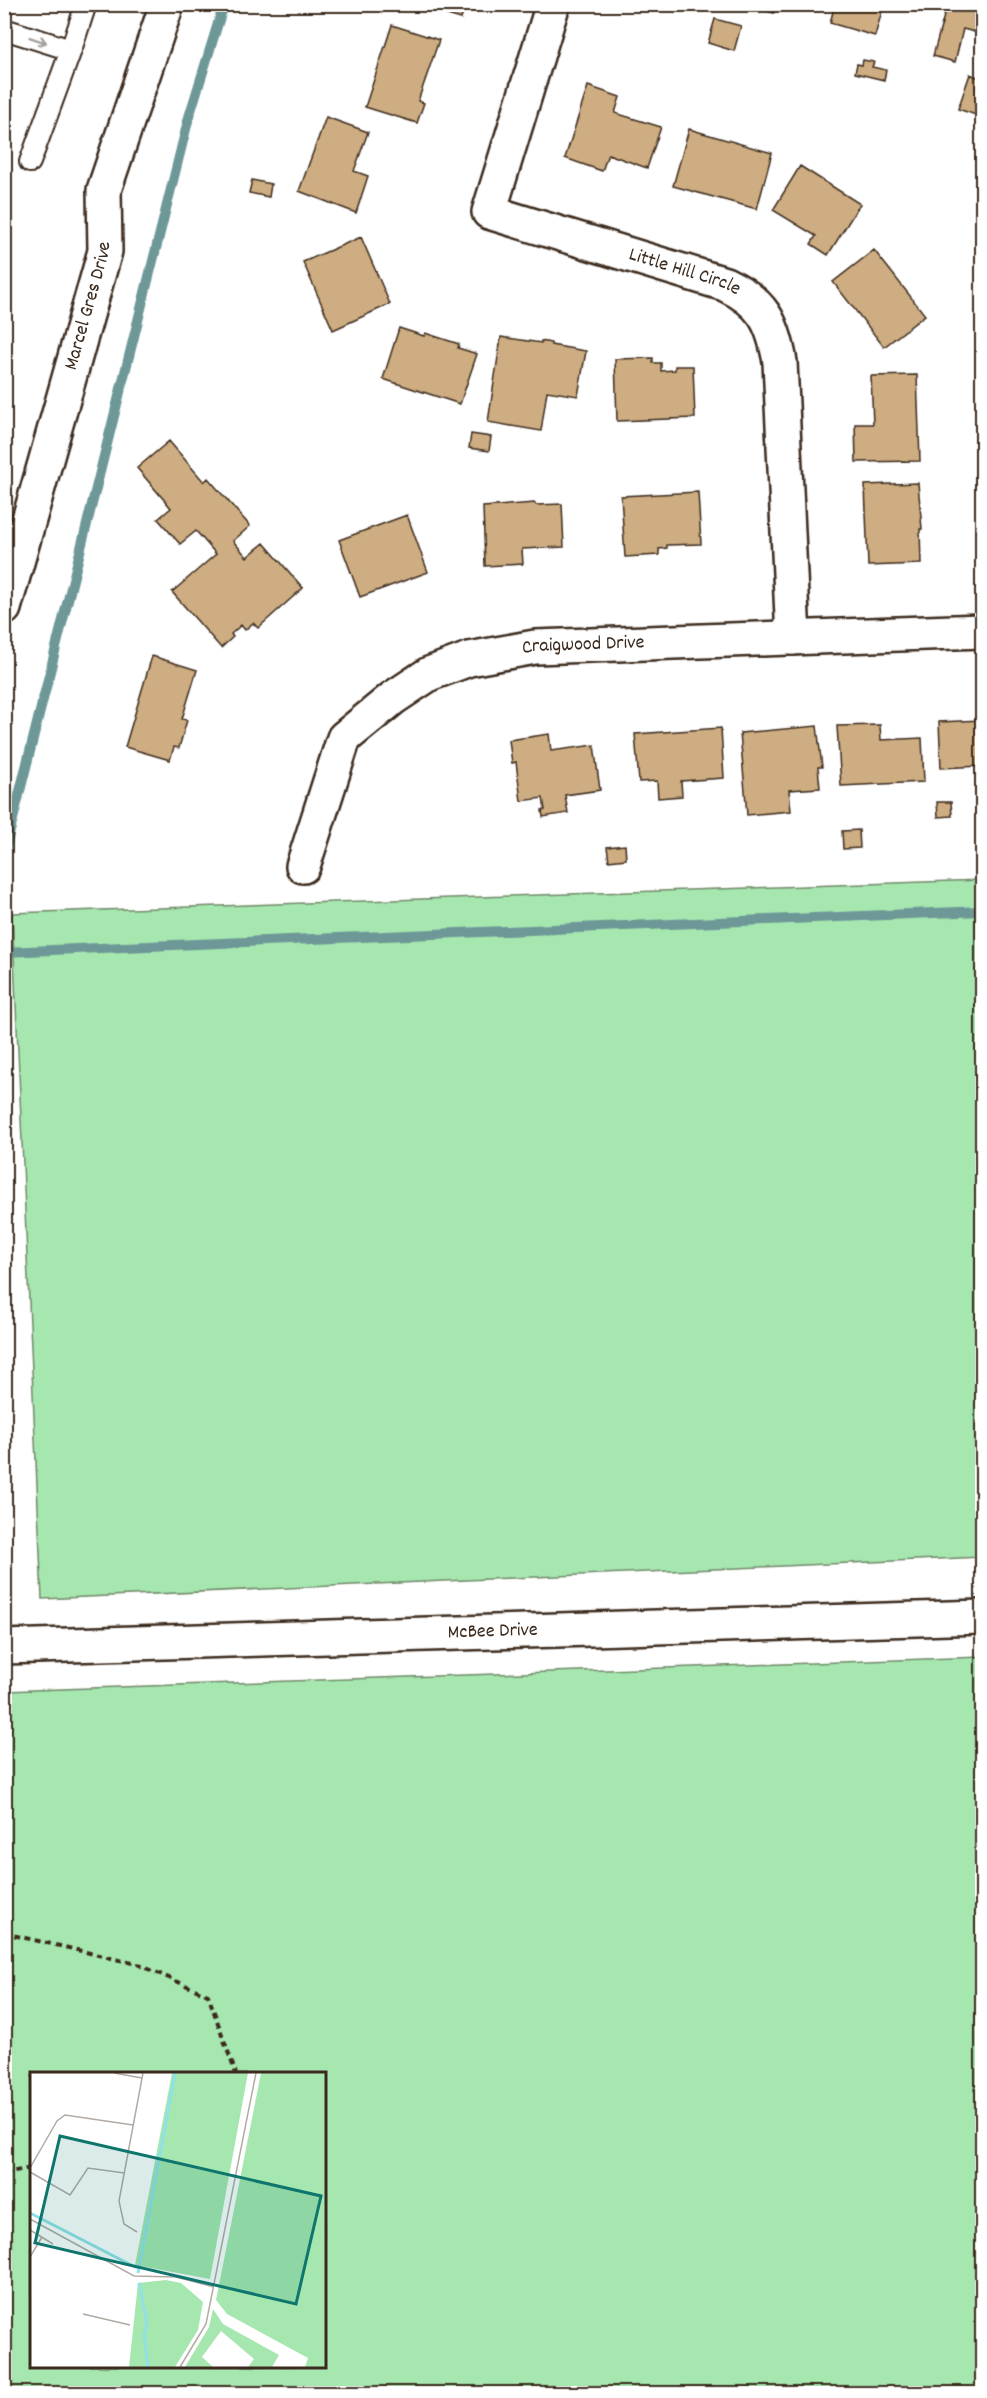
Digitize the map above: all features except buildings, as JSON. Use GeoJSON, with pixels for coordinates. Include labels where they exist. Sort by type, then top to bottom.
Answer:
{"type":"FeatureCollection","features":[{"type":"Feature","properties":{"kind":"street","name":"Marcel Gres Drive"},"geometry":{"type":"LineString","coordinates":[[4,608],[105,251],[104,190],[167,4]]}},
{"type":"Feature","properties":{"kind":"street","name":"Little Hill Circle"},"geometry":{"type":"LineString","coordinates":[[553,4],[489,212],[725,284],[747,294],[764,314],[775,336],[780,362],[793,638]]}},
{"type":"Feature","properties":{"kind":"street","name":"Craigwood Drive"},"geometry":{"type":"LineString","coordinates":[[303,867],[344,738],[393,698],[429,674],[470,659],[535,647],[982,631]]}},
{"type":"Feature","properties":{"kind":"street","name":"McBee Drive"},"geometry":{"type":"LineString","coordinates":[[4,1647],[982,1617]]}},
{"type":"Feature","properties":{"kind":"lane"},"geometry":{"type":"LineString","coordinates":[[30,162],[86,4]]}},
{"type":"Feature","properties":{"kind":"lane"},"geometry":{"type":"LineString","coordinates":[[4,29],[71,50]]}},
{"type":"Feature","properties":{"kind":"path"},"geometry":{"type":"LineString","coordinates":[[4,1933],[137,1964],[208,1995],[235,2072]]}},
{"type":"Feature","properties":{"kind":"path"},"geometry":{"type":"LineString","coordinates":[[4,2173],[30,2168]]}},
{"type":"Feature","properties":{"kind":"green space"},"geometry":{"type":"Polygon","coordinates":[[[982,880],[982,1557],[42,1599],[12,913],[982,880]]]}},
{"type":"Feature","properties":{"kind":"green space"},"geometry":{"type":"Polygon","coordinates":[[[982,1657],[982,2393],[5,2393],[5,1691],[982,1657]]]}},
{"type":"Feature","properties":{"kind":"waterway"},"geometry":{"type":"LineString","coordinates":[[4,855],[189,117],[224,4]]}},
{"type":"Feature","properties":{"kind":"waterway"},"geometry":{"type":"LineString","coordinates":[[4,952],[982,911]]}}]}
